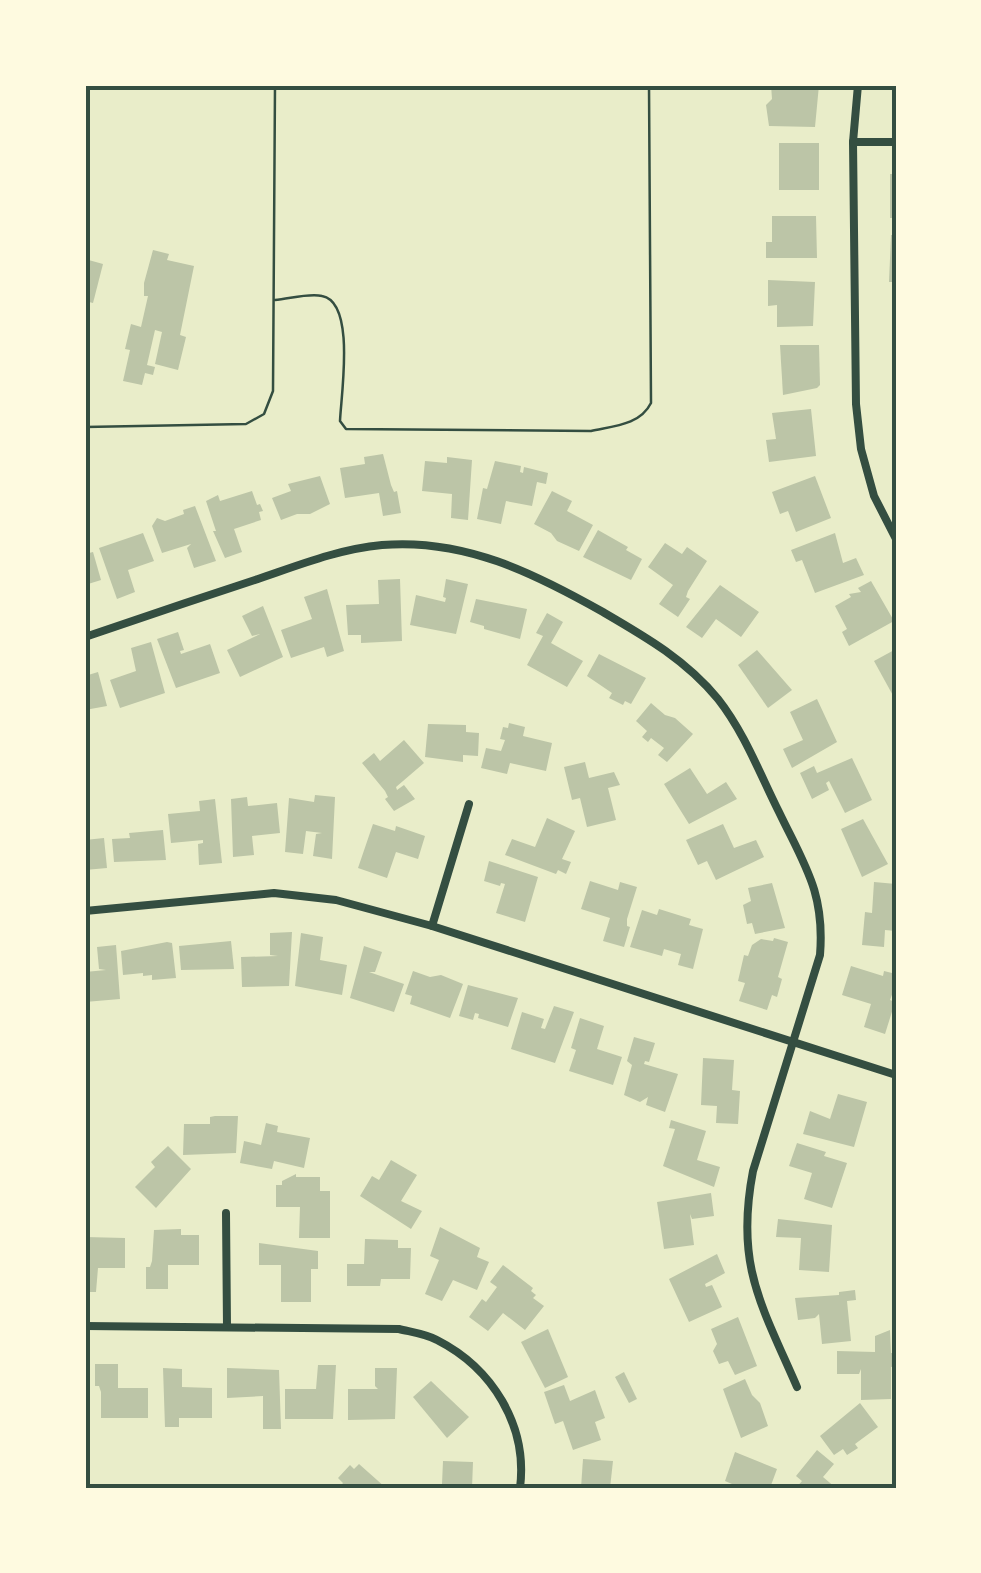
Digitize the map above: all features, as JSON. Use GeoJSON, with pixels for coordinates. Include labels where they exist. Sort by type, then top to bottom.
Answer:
{"type":"FeatureCollection","features":[{"type":"Feature","properties":{"kind":"street"},"geometry":{"type":"LineString","coordinates":[[858,85],[853,142],[856,404],[874,496],[896,539]]}},
{"type":"Feature","properties":{"kind":"street"},"geometry":{"type":"LineString","coordinates":[[853,142],[896,142]]}},
{"type":"Feature","properties":{"kind":"street"},"geometry":{"type":"LineString","coordinates":[[85,637],[338,552],[383,545],[428,545],[474,552],[550,582],[660,644],[719,700],[816,889],[822,921],[820,955],[753,1171],[747,1206],[746,1247],[754,1290],[797,1387]]}},
{"type":"Feature","properties":{"kind":"street"},"geometry":{"type":"LineString","coordinates":[[432,926],[469,804]]}},
{"type":"Feature","properties":{"kind":"street"},"geometry":{"type":"LineString","coordinates":[[85,911],[290,894],[336,900],[432,926],[896,1075]]}},
{"type":"Feature","properties":{"kind":"street"},"geometry":{"type":"LineString","coordinates":[[226,1213],[227,1326]]}},
{"type":"Feature","properties":{"kind":"street"},"geometry":{"type":"LineString","coordinates":[[85,1326],[399,1329],[434,1338],[480,1368],[508,1410],[523,1464],[520,1488]]}},
{"type":"Feature","properties":{"kind":"path"},"geometry":{"type":"LineString","coordinates":[[85,427],[246,424],[264,414],[273,391],[275,85]]}},
{"type":"Feature","properties":{"kind":"path"},"geometry":{"type":"LineString","coordinates":[[275,300],[320,295],[339,309],[344,326],[340,422],[346,429],[592,431],[631,422],[645,414],[650,402],[649,85]]}},
{"type":"Feature","properties":{"kind":"building"},"geometry":{"type":"Polygon","coordinates":[[[771,85],[819,85],[815,127],[769,126],[766,105],[772,99],[771,85]]]}},
{"type":"Feature","properties":{"kind":"building"},"geometry":{"type":"Polygon","coordinates":[[[779,143],[819,143],[819,190],[779,190],[779,143]]]}},
{"type":"Feature","properties":{"kind":"building"},"geometry":{"type":"Polygon","coordinates":[[[890,174],[896,174],[896,218],[890,218],[890,174]]]}},
{"type":"Feature","properties":{"kind":"building"},"geometry":{"type":"Polygon","coordinates":[[[772,216],[816,216],[817,258],[766,258],[766,242],[772,242],[772,216]]]}},
{"type":"Feature","properties":{"kind":"building"},"geometry":{"type":"Polygon","coordinates":[[[891,235],[896,235],[896,282],[889,282],[891,235]]]}},
{"type":"Feature","properties":{"kind":"building"},"geometry":{"type":"Polygon","coordinates":[[[153,250],[169,254],[167,260],[194,266],[180,335],[186,337],[178,370],[155,364],[162,332],[155,330],[147,365],[155,367],[153,375],[145,373],[142,385],[123,381],[130,350],[125,349],[131,324],[141,327],[148,296],[144,296],[144,283],[153,250]]]}},
{"type":"Feature","properties":{"kind":"building"},"geometry":{"type":"Polygon","coordinates":[[[85,259],[103,264],[93,303],[85,301],[85,259]]]}},
{"type":"Feature","properties":{"kind":"building"},"geometry":{"type":"Polygon","coordinates":[[[768,280],[815,282],[813,326],[777,327],[777,305],[768,306],[768,280]]]}},
{"type":"Feature","properties":{"kind":"building"},"geometry":{"type":"Polygon","coordinates":[[[780,345],[819,345],[817,388],[783,395],[780,345]]]}},
{"type":"Feature","properties":{"kind":"building"},"geometry":{"type":"Polygon","coordinates":[[[811,409],[816,456],[769,462],[766,440],[776,439],[772,413],[811,409]]]}},
{"type":"Feature","properties":{"kind":"building"},"geometry":{"type":"Polygon","coordinates":[[[383,454],[401,513],[383,516],[379,493],[345,498],[340,468],[365,464],[364,457],[383,454]]]}},
{"type":"Feature","properties":{"kind":"building"},"geometry":{"type":"Polygon","coordinates":[[[447,457],[472,460],[468,520],[451,518],[452,494],[422,491],[425,461],[447,463],[447,457]]]}},
{"type":"Feature","properties":{"kind":"building"},"geometry":{"type":"Polygon","coordinates":[[[495,461],[521,466],[523,473],[524,467],[548,473],[546,484],[537,482],[532,506],[506,501],[501,524],[477,519],[483,488],[487,489],[495,461]]]}},
{"type":"Feature","properties":{"kind":"building"},"geometry":{"type":"Polygon","coordinates":[[[320,476],[330,504],[310,514],[281,520],[272,498],[291,491],[288,484],[320,476]]]}},
{"type":"Feature","properties":{"kind":"building"},"geometry":{"type":"Polygon","coordinates":[[[815,476],[831,518],[796,532],[788,511],[780,514],[772,492],[815,476]]]}},
{"type":"Feature","properties":{"kind":"building"},"geometry":{"type":"Polygon","coordinates":[[[252,491],[263,511],[259,512],[261,520],[234,529],[242,552],[225,558],[206,501],[218,495],[220,501],[252,491]]]}},
{"type":"Feature","properties":{"kind":"building"},"geometry":{"type":"Polygon","coordinates":[[[552,491],[572,501],[567,511],[593,525],[579,551],[534,524],[552,491]]]}},
{"type":"Feature","properties":{"kind":"building"},"geometry":{"type":"Polygon","coordinates":[[[195,506],[216,561],[194,568],[187,548],[191,544],[162,553],[152,526],[157,518],[165,521],[195,506]]]}},
{"type":"Feature","properties":{"kind":"building"},"geometry":{"type":"Polygon","coordinates":[[[598,530],[642,559],[631,580],[583,557],[598,530]]]}},
{"type":"Feature","properties":{"kind":"building"},"geometry":{"type":"Polygon","coordinates":[[[143,533],[154,561],[128,570],[135,592],[117,599],[99,548],[143,533]]]}},
{"type":"Feature","properties":{"kind":"building"},"geometry":{"type":"Polygon","coordinates":[[[835,533],[843,563],[856,558],[864,575],[815,593],[802,560],[796,562],[791,550],[835,533]]]}},
{"type":"Feature","properties":{"kind":"building"},"geometry":{"type":"Polygon","coordinates":[[[665,543],[682,554],[687,547],[707,561],[688,591],[686,597],[690,599],[678,617],[659,604],[673,585],[648,567],[665,543]]]}},
{"type":"Feature","properties":{"kind":"building"},"geometry":{"type":"Polygon","coordinates":[[[93,552],[101,580],[85,585],[85,554],[93,552]]]}},
{"type":"Feature","properties":{"kind":"building"},"geometry":{"type":"Polygon","coordinates":[[[400,579],[402,641],[361,643],[361,635],[348,635],[346,605],[379,604],[378,580],[400,579]]]}},
{"type":"Feature","properties":{"kind":"building"},"geometry":{"type":"Polygon","coordinates":[[[446,579],[468,584],[456,634],[410,625],[416,595],[445,602],[446,579]]]}},
{"type":"Feature","properties":{"kind":"building"},"geometry":{"type":"Polygon","coordinates":[[[871,581],[894,621],[849,646],[842,632],[847,629],[835,606],[851,597],[849,594],[861,592],[858,588],[871,581]]]}},
{"type":"Feature","properties":{"kind":"building"},"geometry":{"type":"Polygon","coordinates":[[[720,585],[759,612],[741,637],[716,619],[702,638],[686,627],[720,585]]]}},
{"type":"Feature","properties":{"kind":"building"},"geometry":{"type":"Polygon","coordinates":[[[327,589],[344,651],[327,657],[324,647],[291,658],[281,630],[312,619],[304,597],[327,589]]]}},
{"type":"Feature","properties":{"kind":"building"},"geometry":{"type":"Polygon","coordinates":[[[476,599],[527,609],[520,639],[470,622],[476,599]]]}},
{"type":"Feature","properties":{"kind":"building"},"geometry":{"type":"Polygon","coordinates":[[[263,606],[283,657],[240,677],[227,650],[260,634],[252,636],[242,616],[263,606]]]}},
{"type":"Feature","properties":{"kind":"building"},"geometry":{"type":"Polygon","coordinates":[[[547,613],[563,622],[551,643],[583,661],[567,687],[527,665],[543,636],[536,633],[547,613]]]}},
{"type":"Feature","properties":{"kind":"building"},"geometry":{"type":"Polygon","coordinates":[[[178,632],[184,650],[181,654],[210,644],[220,673],[176,688],[157,639],[178,632]]]}},
{"type":"Feature","properties":{"kind":"building"},"geometry":{"type":"Polygon","coordinates":[[[151,642],[165,693],[120,708],[110,680],[136,671],[131,648],[151,642]]]}},
{"type":"Feature","properties":{"kind":"building"},"geometry":{"type":"Polygon","coordinates":[[[896,649],[896,701],[874,661],[896,649]]]}},
{"type":"Feature","properties":{"kind":"building"},"geometry":{"type":"Polygon","coordinates":[[[757,650],[792,690],[768,708],[738,665],[757,650]]]}},
{"type":"Feature","properties":{"kind":"building"},"geometry":{"type":"Polygon","coordinates":[[[599,654],[646,678],[631,704],[625,701],[623,705],[609,698],[612,693],[587,676],[599,654]]]}},
{"type":"Feature","properties":{"kind":"building"},"geometry":{"type":"Polygon","coordinates":[[[98,672],[107,706],[85,710],[85,676],[98,672]]]}},
{"type":"Feature","properties":{"kind":"building"},"geometry":{"type":"Polygon","coordinates":[[[817,699],[837,742],[792,768],[783,749],[803,740],[790,712],[817,699]]]}},
{"type":"Feature","properties":{"kind":"building"},"geometry":{"type":"Polygon","coordinates":[[[651,703],[693,734],[667,762],[658,755],[664,748],[651,738],[648,742],[642,737],[647,731],[636,721],[651,703]]]}},
{"type":"Feature","properties":{"kind":"building"},"geometry":{"type":"Polygon","coordinates":[[[509,723],[525,727],[523,736],[552,743],[546,771],[510,763],[507,774],[481,768],[486,748],[501,751],[505,740],[500,739],[503,727],[508,728],[509,723]]]}},
{"type":"Feature","properties":{"kind":"building"},"geometry":{"type":"Polygon","coordinates":[[[428,724],[466,725],[466,732],[479,733],[478,756],[463,755],[463,762],[425,757],[428,724]]]}},
{"type":"Feature","properties":{"kind":"building"},"geometry":{"type":"Polygon","coordinates":[[[404,740],[424,763],[396,787],[397,790],[404,785],[415,799],[394,811],[385,799],[385,791],[362,763],[374,753],[380,761],[404,740]]]}},
{"type":"Feature","properties":{"kind":"building"},"geometry":{"type":"Polygon","coordinates":[[[852,758],[872,800],[845,813],[829,781],[829,790],[812,799],[800,773],[814,766],[817,773],[852,758]]]}},
{"type":"Feature","properties":{"kind":"building"},"geometry":{"type":"Polygon","coordinates":[[[585,762],[589,778],[614,772],[620,785],[608,788],[616,820],[587,827],[580,798],[572,800],[564,767],[585,762]]]}},
{"type":"Feature","properties":{"kind":"building"},"geometry":{"type":"Polygon","coordinates":[[[690,768],[707,794],[726,782],[737,799],[689,824],[664,784],[690,768]]]}},
{"type":"Feature","properties":{"kind":"building"},"geometry":{"type":"Polygon","coordinates":[[[315,795],[335,797],[332,859],[313,856],[316,834],[322,833],[306,831],[303,854],[285,852],[289,798],[314,802],[315,795]]]}},
{"type":"Feature","properties":{"kind":"building"},"geometry":{"type":"Polygon","coordinates":[[[247,797],[248,806],[277,803],[280,833],[252,836],[254,855],[233,857],[231,799],[247,797]]]}},
{"type":"Feature","properties":{"kind":"building"},"geometry":{"type":"Polygon","coordinates":[[[215,799],[222,863],[199,865],[198,844],[203,840],[171,843],[168,814],[200,811],[199,801],[215,799]]]}},
{"type":"Feature","properties":{"kind":"building"},"geometry":{"type":"Polygon","coordinates":[[[547,818],[575,831],[562,859],[571,862],[566,874],[505,855],[512,839],[535,847],[547,818]]]}},
{"type":"Feature","properties":{"kind":"building"},"geometry":{"type":"Polygon","coordinates":[[[863,819],[888,864],[862,877],[841,829],[863,819]]]}},
{"type":"Feature","properties":{"kind":"building"},"geometry":{"type":"Polygon","coordinates":[[[373,824],[395,831],[396,826],[425,836],[418,859],[396,852],[387,878],[358,868],[373,824]]]}},
{"type":"Feature","properties":{"kind":"building"},"geometry":{"type":"Polygon","coordinates":[[[723,824],[734,848],[756,840],[764,857],[716,880],[707,861],[698,865],[686,840],[723,824]]]}},
{"type":"Feature","properties":{"kind":"building"},"geometry":{"type":"Polygon","coordinates":[[[163,830],[166,860],[114,862],[112,839],[163,830]]]}},
{"type":"Feature","properties":{"kind":"building"},"geometry":{"type":"Polygon","coordinates":[[[104,838],[107,868],[85,870],[85,840],[104,838]]]}},
{"type":"Feature","properties":{"kind":"building"},"geometry":{"type":"Polygon","coordinates":[[[489,861],[538,877],[525,922],[496,913],[505,884],[484,881],[489,861]]]}},
{"type":"Feature","properties":{"kind":"building"},"geometry":{"type":"Polygon","coordinates":[[[590,881],[618,890],[620,882],[637,887],[624,947],[603,941],[610,918],[581,909],[590,881]]]}},
{"type":"Feature","properties":{"kind":"building"},"geometry":{"type":"Polygon","coordinates":[[[874,882],[896,884],[896,931],[885,930],[884,947],[862,945],[865,912],[872,913],[874,882]]]}},
{"type":"Feature","properties":{"kind":"building"},"geometry":{"type":"Polygon","coordinates":[[[772,883],[785,928],[755,934],[752,923],[747,924],[743,905],[751,901],[748,888],[772,883]]]}},
{"type":"Feature","properties":{"kind":"building"},"geometry":{"type":"Polygon","coordinates":[[[659,909],[691,919],[689,925],[703,929],[693,969],[678,965],[681,954],[664,949],[662,956],[630,947],[642,910],[657,915],[659,909]]]}},
{"type":"Feature","properties":{"kind":"building"},"geometry":{"type":"Polygon","coordinates":[[[292,932],[289,986],[242,987],[241,957],[278,956],[270,955],[270,933],[292,932]]]}},
{"type":"Feature","properties":{"kind":"building"},"geometry":{"type":"Polygon","coordinates":[[[301,933],[323,937],[320,960],[347,965],[342,995],[295,986],[301,933]]]}},
{"type":"Feature","properties":{"kind":"building"},"geometry":{"type":"Polygon","coordinates":[[[774,938],[788,942],[777,997],[772,995],[767,1010],[739,1001],[745,983],[738,981],[744,955],[748,956],[752,945],[774,938]]]}},
{"type":"Feature","properties":{"kind":"building"},"geometry":{"type":"Polygon","coordinates":[[[231,941],[234,969],[181,970],[179,946],[231,941]]]}},
{"type":"Feature","properties":{"kind":"building"},"geometry":{"type":"Polygon","coordinates":[[[172,943],[176,978],[152,980],[152,975],[143,973],[123,975],[121,951],[172,943]]]}},
{"type":"Feature","properties":{"kind":"building"},"geometry":{"type":"Polygon","coordinates":[[[116,945],[120,999],[85,1002],[85,972],[106,970],[99,969],[97,947],[116,945]]]}},
{"type":"Feature","properties":{"kind":"building"},"geometry":{"type":"Polygon","coordinates":[[[364,946],[382,952],[375,972],[369,972],[404,984],[394,1012],[350,998],[364,946]]]}},
{"type":"Feature","properties":{"kind":"building"},"geometry":{"type":"Polygon","coordinates":[[[851,966],[883,976],[884,971],[896,974],[896,993],[890,1000],[895,1002],[885,1034],[864,1027],[871,1004],[842,995],[851,966]]]}},
{"type":"Feature","properties":{"kind":"building"},"geometry":{"type":"Polygon","coordinates":[[[413,971],[430,977],[441,975],[463,984],[450,1018],[410,1004],[412,996],[405,994],[413,971]]]}},
{"type":"Feature","properties":{"kind":"building"},"geometry":{"type":"Polygon","coordinates":[[[468,985],[518,998],[508,1027],[478,1018],[475,1013],[473,1020],[459,1016],[468,985]]]}},
{"type":"Feature","properties":{"kind":"building"},"geometry":{"type":"Polygon","coordinates":[[[554,1006],[574,1012],[555,1063],[511,1049],[522,1012],[544,1019],[541,1028],[545,1029],[554,1006]]]}},
{"type":"Feature","properties":{"kind":"building"},"geometry":{"type":"Polygon","coordinates":[[[580,1018],[604,1026],[597,1049],[622,1057],[613,1085],[569,1071],[580,1018]]]}},
{"type":"Feature","properties":{"kind":"building"},"geometry":{"type":"Polygon","coordinates":[[[634,1037],[655,1043],[649,1062],[644,1064],[678,1074],[665,1112],[646,1105],[648,1097],[640,1102],[624,1095],[634,1037]]]}},
{"type":"Feature","properties":{"kind":"building"},"geometry":{"type":"Polygon","coordinates":[[[703,1058],[734,1060],[732,1090],[740,1091],[738,1124],[716,1123],[717,1106],[701,1105],[703,1058]]]}},
{"type":"Feature","properties":{"kind":"building"},"geometry":{"type":"Polygon","coordinates":[[[838,1094],[867,1102],[854,1147],[803,1134],[810,1111],[830,1119],[838,1094]]]}},
{"type":"Feature","properties":{"kind":"building"},"geometry":{"type":"Polygon","coordinates":[[[238,1116],[236,1153],[183,1155],[184,1124],[210,1124],[210,1117],[238,1116]]]}},
{"type":"Feature","properties":{"kind":"building"},"geometry":{"type":"Polygon","coordinates":[[[671,1120],[706,1131],[697,1160],[720,1167],[714,1187],[663,1166],[675,1129],[669,1128],[671,1120]]]}},
{"type":"Feature","properties":{"kind":"building"},"geometry":{"type":"Polygon","coordinates":[[[266,1123],[278,1126],[277,1132],[310,1138],[304,1168],[274,1161],[272,1169],[240,1163],[244,1141],[261,1145],[266,1123]]]}},
{"type":"Feature","properties":{"kind":"building"},"geometry":{"type":"Polygon","coordinates":[[[797,1143],[847,1163],[832,1208],[804,1199],[812,1173],[789,1166],[797,1143]]]}},
{"type":"Feature","properties":{"kind":"building"},"geometry":{"type":"Polygon","coordinates":[[[168,1146],[191,1169],[156,1208],[135,1187],[155,1167],[151,1162],[168,1146]]]}},
{"type":"Feature","properties":{"kind":"building"},"geometry":{"type":"Polygon","coordinates":[[[391,1160],[417,1175],[401,1201],[422,1211],[411,1229],[360,1196],[372,1176],[379,1180],[391,1160]]]}},
{"type":"Feature","properties":{"kind":"building"},"geometry":{"type":"Polygon","coordinates":[[[296,1174],[320,1177],[320,1191],[330,1191],[330,1238],[299,1238],[300,1207],[276,1207],[276,1185],[296,1174]]]}},
{"type":"Feature","properties":{"kind":"building"},"geometry":{"type":"Polygon","coordinates":[[[711,1193],[714,1216],[692,1219],[690,1214],[694,1245],[664,1249],[657,1202],[711,1193]]]}},
{"type":"Feature","properties":{"kind":"building"},"geometry":{"type":"Polygon","coordinates":[[[778,1219],[832,1225],[829,1272],[799,1270],[801,1238],[776,1237],[778,1219]]]}},
{"type":"Feature","properties":{"kind":"building"},"geometry":{"type":"Polygon","coordinates":[[[440,1227],[480,1248],[477,1257],[489,1262],[477,1290],[453,1280],[442,1301],[425,1294],[439,1260],[430,1256],[440,1227]]]}},
{"type":"Feature","properties":{"kind":"building"},"geometry":{"type":"Polygon","coordinates":[[[181,1229],[181,1235],[199,1235],[199,1265],[168,1265],[168,1289],[146,1289],[154,1230],[181,1229]]]}},
{"type":"Feature","properties":{"kind":"building"},"geometry":{"type":"Polygon","coordinates":[[[85,1237],[125,1238],[125,1268],[98,1268],[96,1292],[85,1292],[85,1237]]]}},
{"type":"Feature","properties":{"kind":"building"},"geometry":{"type":"Polygon","coordinates":[[[365,1239],[398,1240],[398,1248],[411,1248],[410,1279],[381,1279],[380,1286],[347,1286],[347,1264],[364,1264],[365,1239]]]}},
{"type":"Feature","properties":{"kind":"building"},"geometry":{"type":"Polygon","coordinates":[[[259,1243],[318,1251],[318,1269],[311,1269],[311,1302],[281,1302],[281,1265],[259,1265],[259,1243]]]}},
{"type":"Feature","properties":{"kind":"building"},"geometry":{"type":"Polygon","coordinates":[[[717,1254],[725,1273],[705,1284],[712,1285],[722,1307],[689,1322],[669,1279],[717,1254]]]}},
{"type":"Feature","properties":{"kind":"building"},"geometry":{"type":"Polygon","coordinates":[[[503,1265],[533,1288],[533,1298],[544,1306],[525,1330],[503,1313],[488,1331],[469,1317],[497,1287],[490,1282],[503,1265]]]}},
{"type":"Feature","properties":{"kind":"building"},"geometry":{"type":"Polygon","coordinates":[[[855,1290],[856,1300],[847,1301],[851,1341],[822,1344],[819,1314],[798,1320],[795,1298],[855,1290]]]}},
{"type":"Feature","properties":{"kind":"building"},"geometry":{"type":"Polygon","coordinates":[[[738,1317],[757,1366],[735,1375],[728,1361],[719,1364],[711,1329],[738,1317]]]}},
{"type":"Feature","properties":{"kind":"building"},"geometry":{"type":"Polygon","coordinates":[[[548,1329],[568,1377],[545,1388],[521,1342],[548,1329]]]}},
{"type":"Feature","properties":{"kind":"building"},"geometry":{"type":"Polygon","coordinates":[[[890,1330],[891,1353],[896,1353],[896,1366],[891,1367],[891,1399],[861,1400],[861,1369],[859,1374],[837,1374],[837,1351],[875,1352],[875,1336],[890,1330]]]}},
{"type":"Feature","properties":{"kind":"building"},"geometry":{"type":"Polygon","coordinates":[[[95,1364],[118,1364],[118,1388],[148,1388],[148,1418],[101,1418],[95,1364]]]}},
{"type":"Feature","properties":{"kind":"building"},"geometry":{"type":"Polygon","coordinates":[[[318,1365],[336,1365],[333,1419],[285,1419],[285,1389],[316,1389],[318,1365]]]}},
{"type":"Feature","properties":{"kind":"building"},"geometry":{"type":"Polygon","coordinates":[[[163,1368],[182,1369],[182,1387],[212,1388],[212,1418],[179,1418],[179,1427],[165,1427],[163,1368]]]}},
{"type":"Feature","properties":{"kind":"building"},"geometry":{"type":"Polygon","coordinates":[[[227,1368],[279,1370],[281,1429],[263,1429],[263,1396],[227,1398],[227,1368]]]}},
{"type":"Feature","properties":{"kind":"building"},"geometry":{"type":"Polygon","coordinates":[[[375,1368],[397,1368],[395,1419],[348,1420],[348,1389],[378,1389],[375,1368]]]}},
{"type":"Feature","properties":{"kind":"building"},"geometry":{"type":"Polygon","coordinates":[[[624,1372],[637,1399],[629,1403],[615,1377],[624,1372]]]}},
{"type":"Feature","properties":{"kind":"building"},"geometry":{"type":"Polygon","coordinates":[[[745,1379],[768,1426],[741,1438],[723,1389],[745,1379]]]}},
{"type":"Feature","properties":{"kind":"building"},"geometry":{"type":"Polygon","coordinates":[[[431,1381],[469,1417],[447,1438],[413,1397],[431,1381]]]}},
{"type":"Feature","properties":{"kind":"building"},"geometry":{"type":"Polygon","coordinates":[[[564,1385],[570,1401],[595,1390],[605,1418],[595,1422],[601,1440],[573,1450],[563,1421],[555,1424],[544,1392],[564,1385]]]}},
{"type":"Feature","properties":{"kind":"building"},"geometry":{"type":"Polygon","coordinates":[[[860,1403],[878,1427],[847,1455],[843,1449],[834,1455],[820,1436],[860,1403]]]}},
{"type":"Feature","properties":{"kind":"building"},"geometry":{"type":"Polygon","coordinates":[[[817,1450],[834,1464],[823,1477],[836,1488],[796,1488],[802,1481],[796,1476],[817,1450]]]}},
{"type":"Feature","properties":{"kind":"building"},"geometry":{"type":"Polygon","coordinates":[[[735,1452],[777,1469],[770,1488],[730,1488],[732,1484],[725,1481],[735,1452]]]}},
{"type":"Feature","properties":{"kind":"building"},"geometry":{"type":"Polygon","coordinates":[[[583,1459],[613,1461],[610,1488],[581,1488],[583,1459]]]}},
{"type":"Feature","properties":{"kind":"building"},"geometry":{"type":"Polygon","coordinates":[[[443,1461],[473,1462],[472,1488],[437,1488],[437,1484],[442,1484],[443,1461]]]}},
{"type":"Feature","properties":{"kind":"building"},"geometry":{"type":"Polygon","coordinates":[[[359,1464],[386,1488],[339,1488],[343,1483],[338,1478],[350,1465],[354,1469],[359,1464]]]}}]}
